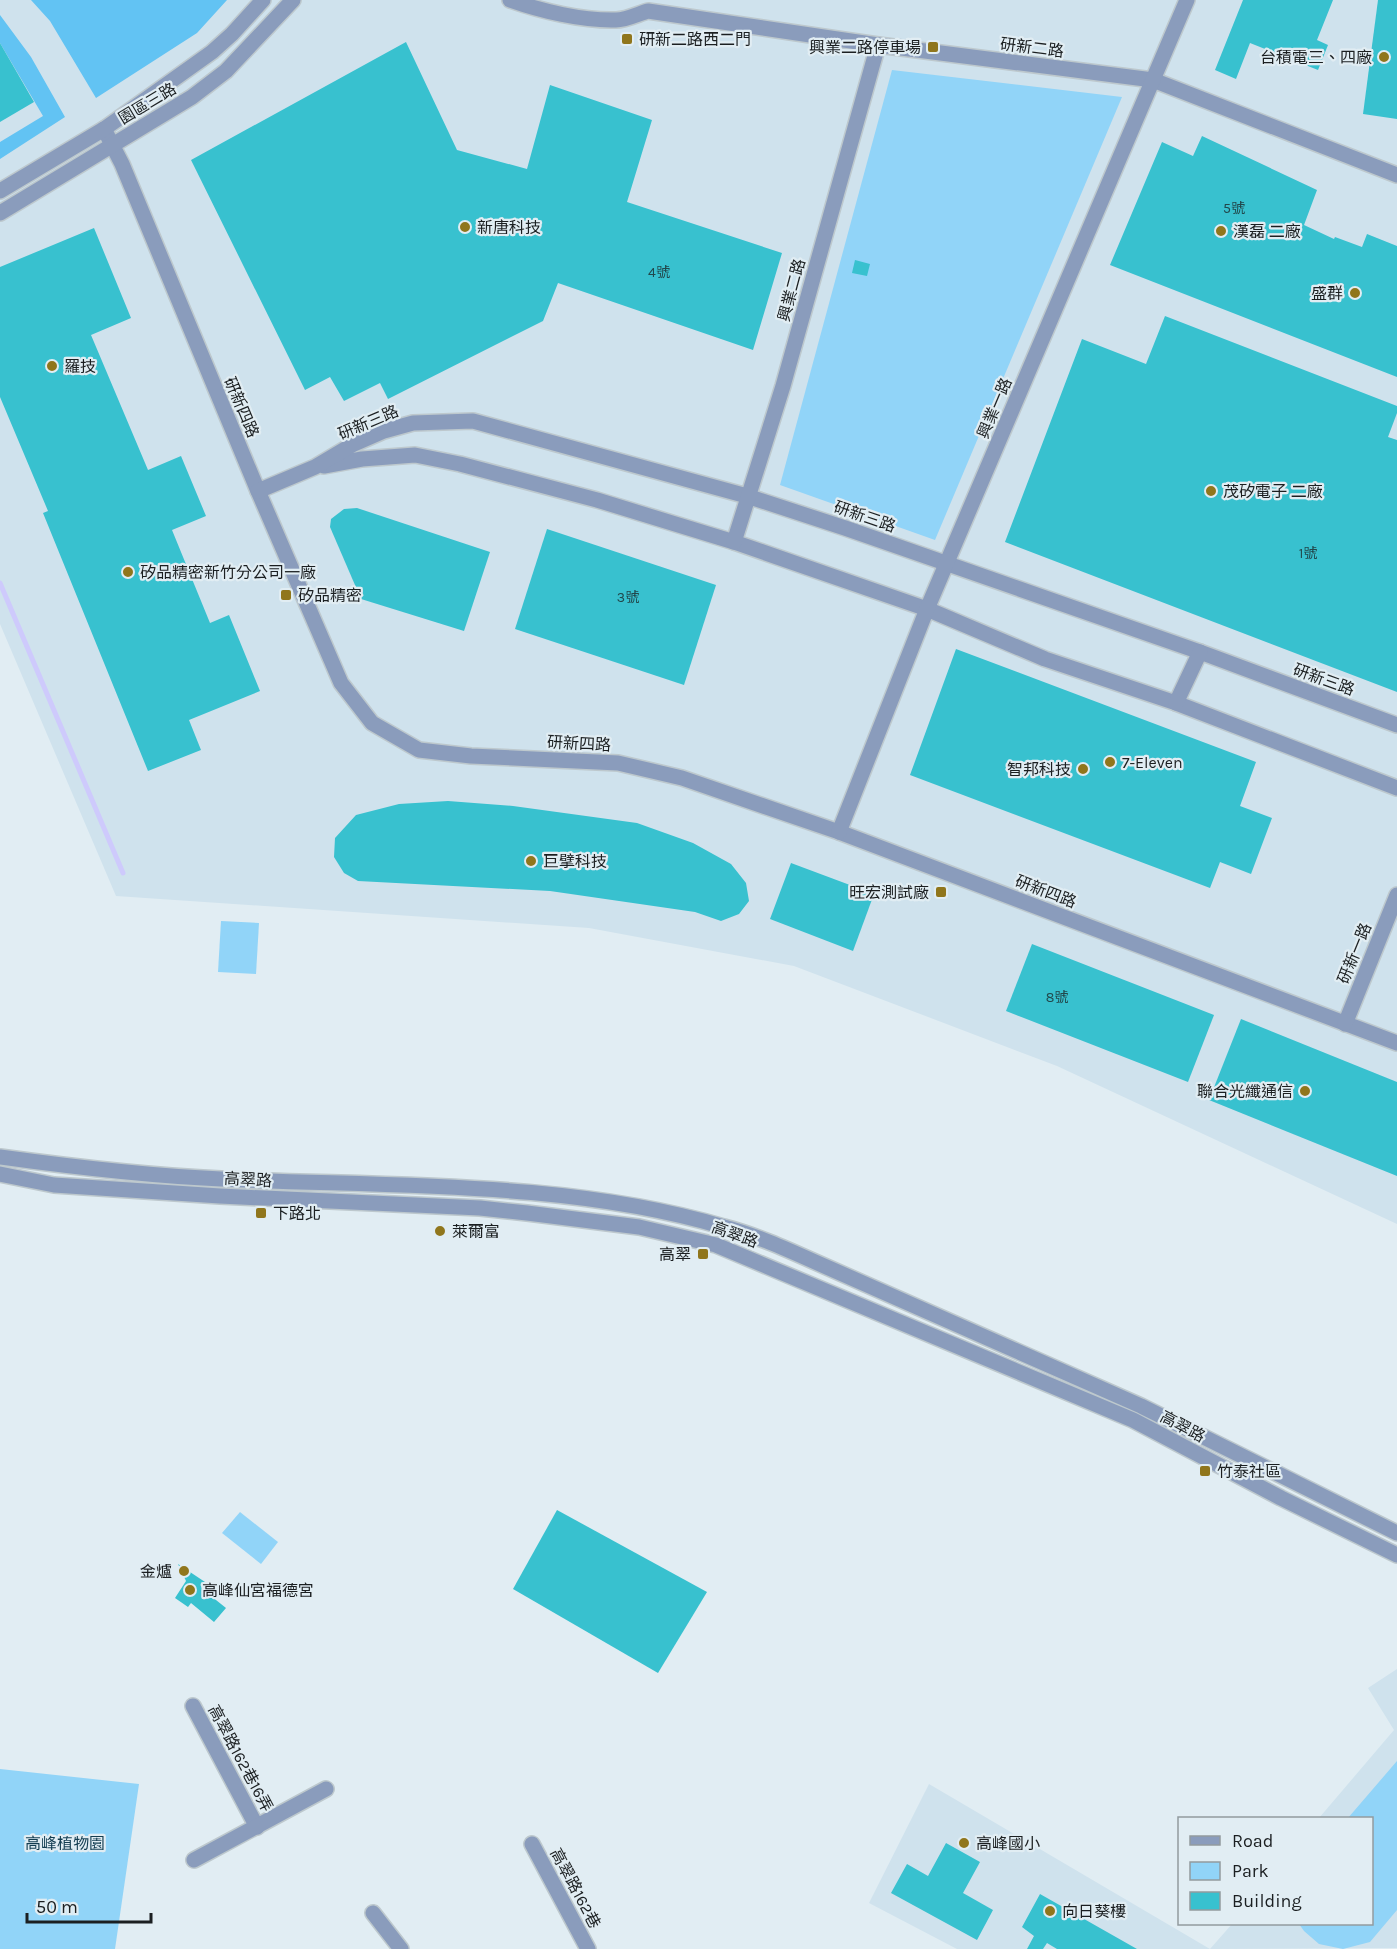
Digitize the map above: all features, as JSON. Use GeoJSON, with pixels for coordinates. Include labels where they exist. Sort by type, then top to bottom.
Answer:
{"type":"FeatureCollection","features":[{"type":"Feature","properties":{"kind":"street","name":"園區三路"},"geometry":{"type":"LineString","coordinates":[[0,191],[104,129],[213,52],[262,0]]}},
{"type":"Feature","properties":{"kind":"street","name":"研新二路"},"geometry":{"type":"LineString","coordinates":[[510,0],[532,8],[585,18],[618,20],[648,11],[878,45],[1153,80],[1397,174]]}},
{"type":"Feature","properties":{"kind":"street","name":"研新二路"},"geometry":{"type":"LineString","coordinates":[[634,0],[648,11]]}},
{"type":"Feature","properties":{"kind":"street","name":"興業一路"},"geometry":{"type":"LineString","coordinates":[[839,832],[927,609],[1187,0]]}},
{"type":"Feature","properties":{"kind":"street","name":"園區三路"},"geometry":{"type":"LineString","coordinates":[[0,213],[192,97],[226,71],[293,1]]}},
{"type":"Feature","properties":{"kind":"street","name":"興業二路"},"geometry":{"type":"LineString","coordinates":[[734,542],[783,386],[878,45]]}},
{"type":"Feature","properties":{"kind":"street","name":"研新四路"},"geometry":{"type":"LineString","coordinates":[[104,129],[113,145],[341,683],[372,723],[419,750],[471,756],[618,763],[682,778],[839,832],[1397,1043]]}},
{"type":"Feature","properties":{"kind":"street","name":"研新三路"},"geometry":{"type":"LineString","coordinates":[[258,491],[315,467],[352,445],[384,431],[413,423],[473,421],[747,496],[1200,652],[1397,725]]}},
{"type":"Feature","properties":{"kind":"street","name":"研新三路"},"geometry":{"type":"LineString","coordinates":[[315,467],[362,459],[415,455],[460,464],[597,500],[734,542],[927,609],[1045,659],[1176,703],[1397,788]]}},
{"type":"Feature","properties":{"kind":"street"},"geometry":{"type":"LineString","coordinates":[[1176,703],[1200,652]]}},
{"type":"Feature","properties":{"kind":"street","name":"研新一路"},"geometry":{"type":"LineString","coordinates":[[1345,1024],[1397,895]]}},
{"type":"Feature","properties":{"kind":"street","name":"高翠路"},"geometry":{"type":"LineString","coordinates":[[0,1157],[108,1171],[208,1179],[549,1195],[642,1207],[724,1226],[770,1242],[1141,1406],[1397,1533]]}},
{"type":"Feature","properties":{"kind":"street","name":"高翠路"},"geometry":{"type":"LineString","coordinates":[[0,1174],[54,1185],[220,1196],[480,1208],[639,1227],[716,1245],[1133,1420],[1281,1498],[1397,1555]]}},
{"type":"Feature","properties":{"kind":"street","name":"高翠路162巷16弄"},"geometry":{"type":"LineString","coordinates":[[193,1706],[257,1827]]}},
{"type":"Feature","properties":{"kind":"street","name":"高翠路162巷16弄"},"geometry":{"type":"LineString","coordinates":[[194,1860],[327,1789]]}},
{"type":"Feature","properties":{"kind":"street","name":"高翠路162巷"},"geometry":{"type":"LineString","coordinates":[[532,1844],[588,1949]]}},
{"type":"Feature","properties":{"kind":"street"},"geometry":{"type":"LineString","coordinates":[[373,1913],[401,1949]]}},
{"type":"Feature","properties":{"kind":"shaded area"},"geometry":{"type":"Polygon","coordinates":[[[0,0],[1397,0],[1397,1224],[1057,1066],[794,966],[589,928],[116,896],[0,624],[0,0]]]}},
{"type":"Feature","properties":{"kind":"shaded area"},"geometry":{"type":"Polygon","coordinates":[[[31,0],[227,0],[197,33],[96,98],[50,21],[31,0]]]}},
{"type":"Feature","properties":{"kind":"shaded area"},"geometry":{"type":"Polygon","coordinates":[[[0,15],[31,57],[65,117],[0,159],[0,142],[43,116],[0,43],[0,15]]]}},
{"type":"Feature","properties":{"kind":"shaded area"},"geometry":{"type":"Polygon","coordinates":[[[1397,1669],[1397,1948],[1210,1949],[1231,1925],[1373,1925],[1373,1817],[1320,1817],[1394,1730],[1368,1688],[1397,1669]]]}},
{"type":"Feature","properties":{"kind":"shaded area","name":"高峰國小"},"geometry":{"type":"Polygon","coordinates":[[[929,1784],[1210,1949],[957,1949],[869,1903],[929,1784]]]}},
{"type":"Feature","properties":{"kind":"green space"},"geometry":{"type":"Polygon","coordinates":[[[892,70],[1122,97],[935,540],[780,485],[892,70]]]}},
{"type":"Feature","properties":{"kind":"green space"},"geometry":{"type":"Polygon","coordinates":[[[221,921],[259,923],[256,974],[218,972],[221,921]]]}},
{"type":"Feature","properties":{"kind":"green space"},"geometry":{"type":"Polygon","coordinates":[[[240,1512],[278,1542],[261,1564],[222,1533],[240,1512]]]}},
{"type":"Feature","properties":{"kind":"green space"},"geometry":{"type":"Polygon","coordinates":[[[1397,1761],[1397,1910],[1370,1942],[1343,1949],[1319,1944],[1300,1925],[1373,1925],[1373,1817],[1349,1817],[1397,1761]]]}},
{"type":"Feature","properties":{"kind":"green space","name":"高峰植物園"},"geometry":{"type":"Polygon","coordinates":[[[0,1769],[139,1784],[115,1949],[0,1949],[0,1769]]]}},
{"type":"Feature","properties":{"kind":"building"},"geometry":{"type":"Polygon","coordinates":[[[1243,0],[1333,0],[1317,40],[1328,45],[1318,70],[1250,43],[1236,79],[1215,70],[1243,0]]]}},
{"type":"Feature","properties":{"kind":"building","name":"台積電三、四廠"},"geometry":{"type":"Polygon","coordinates":[[[1378,0],[1397,0],[1397,119],[1363,114],[1378,0]]]}},
{"type":"Feature","properties":{"kind":"building","name":"新唐科技"},"geometry":{"type":"Polygon","coordinates":[[[406,42],[457,150],[527,169],[550,85],[652,120],[627,202],[782,253],[753,350],[558,283],[543,321],[388,399],[380,383],[344,401],[330,377],[305,390],[191,160],[406,42]]]}},
{"type":"Feature","properties":{"kind":"building"},"geometry":{"type":"Polygon","coordinates":[[[0,43],[34,102],[0,122],[0,43]]]}},
{"type":"Feature","properties":{"kind":"building","name":"漢磊 二廠"},"geometry":{"type":"Polygon","coordinates":[[[1202,136],[1317,190],[1304,225],[1334,239],[1335,237],[1362,247],[1367,234],[1397,246],[1397,377],[1110,265],[1162,142],[1193,156],[1202,136]]]}},
{"type":"Feature","properties":{"kind":"building"},"geometry":{"type":"Polygon","coordinates":[[[94,228],[131,318],[91,335],[148,470],[181,456],[206,516],[172,530],[210,623],[229,615],[260,691],[189,720],[201,750],[148,771],[43,513],[48,511],[0,397],[0,267],[94,228]]]}},
{"type":"Feature","properties":{"kind":"building"},"geometry":{"type":"Polygon","coordinates":[[[855,260],[870,264],[867,276],[852,273],[855,260]]]}},
{"type":"Feature","properties":{"kind":"building","name":"茂矽電子 二廠"},"geometry":{"type":"Polygon","coordinates":[[[1165,316],[1397,406],[1397,413],[1388,437],[1397,440],[1397,692],[1005,542],[1082,339],[1146,364],[1165,316]]]}},
{"type":"Feature","properties":{"kind":"building"},"geometry":{"type":"Polygon","coordinates":[[[357,508],[490,552],[464,631],[361,599],[330,527],[331,519],[344,509],[357,508]]]}},
{"type":"Feature","properties":{"kind":"building"},"geometry":{"type":"Polygon","coordinates":[[[547,529],[716,585],[684,685],[515,629],[547,529]]]}},
{"type":"Feature","properties":{"kind":"building","name":"智邦科技"},"geometry":{"type":"Polygon","coordinates":[[[956,649],[1256,762],[1240,806],[1272,818],[1251,874],[1220,862],[1210,888],[910,775],[956,649]]]}},
{"type":"Feature","properties":{"kind":"building","name":"巨擘科技"},"geometry":{"type":"Polygon","coordinates":[[[448,801],[513,806],[637,823],[693,843],[731,864],[746,883],[749,901],[739,914],[721,921],[695,912],[550,891],[358,881],[344,873],[334,857],[335,838],[356,815],[399,804],[448,801]]]}},
{"type":"Feature","properties":{"kind":"building"},"geometry":{"type":"Polygon","coordinates":[[[791,863],[874,894],[853,951],[770,919],[791,863]]]}},
{"type":"Feature","properties":{"kind":"building"},"geometry":{"type":"Polygon","coordinates":[[[1032,944],[1214,1015],[1188,1082],[1006,1011],[1032,944]]]}},
{"type":"Feature","properties":{"kind":"building","name":"聯合光纖通信"},"geometry":{"type":"Polygon","coordinates":[[[1241,1019],[1397,1082],[1397,1176],[1209,1100],[1241,1019]]]}},
{"type":"Feature","properties":{"kind":"building"},"geometry":{"type":"Polygon","coordinates":[[[557,1510],[707,1592],[658,1673],[513,1589],[557,1510]]]}},
{"type":"Feature","properties":{"kind":"building"},"geometry":{"type":"Polygon","coordinates":[[[178,1564],[205,1582],[201,1588],[226,1608],[214,1622],[191,1603],[188,1607],[175,1598],[186,1581],[178,1564]]]}},
{"type":"Feature","properties":{"kind":"building"},"geometry":{"type":"Polygon","coordinates":[[[946,1843],[980,1862],[963,1893],[993,1910],[977,1940],[891,1893],[907,1864],[928,1876],[946,1843]]]}},
{"type":"Feature","properties":{"kind":"building","name":"向日葵樓"},"geometry":{"type":"Polygon","coordinates":[[[1040,1894],[1137,1949],[1057,1949],[1047,1943],[1043,1949],[1027,1949],[1034,1936],[1022,1927],[1040,1894]]]}},
{"type":"Feature","properties":{"kind":"waterway"},"geometry":{"type":"LineString","coordinates":[[0,583],[123,873]]}},
{"type":"Feature","properties":{"kind":"place","name":"研新二路西二門"},"geometry":{"type":"Point","coordinates":[627,39]}},
{"type":"Feature","properties":{"kind":"place","name":"興業二路停車場"},"geometry":{"type":"Point","coordinates":[933,47]}},
{"type":"Feature","properties":{"kind":"place","name":"台積電三、四廠"},"geometry":{"type":"Point","coordinates":[1384,57]}},
{"type":"Feature","properties":{"kind":"place","name":"新唐科技"},"geometry":{"type":"Point","coordinates":[465,227]}},
{"type":"Feature","properties":{"kind":"place","name":"漢磊 二廠"},"geometry":{"type":"Point","coordinates":[1221,231]}},
{"type":"Feature","properties":{"kind":"place","name":"盛群"},"geometry":{"type":"Point","coordinates":[1355,293]}},
{"type":"Feature","properties":{"kind":"place","name":"羅技"},"geometry":{"type":"Point","coordinates":[52,366]}},
{"type":"Feature","properties":{"kind":"place","name":"茂矽電子 二廠"},"geometry":{"type":"Point","coordinates":[1211,491]}},
{"type":"Feature","properties":{"kind":"place","name":"矽品精密新竹分公司一廠"},"geometry":{"type":"Point","coordinates":[128,572]}},
{"type":"Feature","properties":{"kind":"place","name":"矽品精密"},"geometry":{"type":"Point","coordinates":[286,595]}},
{"type":"Feature","properties":{"kind":"place","name":"7-Eleven"},"geometry":{"type":"Point","coordinates":[1110,762]}},
{"type":"Feature","properties":{"kind":"place","name":"智邦科技"},"geometry":{"type":"Point","coordinates":[1083,769]}},
{"type":"Feature","properties":{"kind":"place","name":"巨擘科技"},"geometry":{"type":"Point","coordinates":[531,861]}},
{"type":"Feature","properties":{"kind":"place","name":"旺宏測試廠"},"geometry":{"type":"Point","coordinates":[941,892]}},
{"type":"Feature","properties":{"kind":"place","name":"聯合光纖通信"},"geometry":{"type":"Point","coordinates":[1305,1091]}},
{"type":"Feature","properties":{"kind":"place","name":"下路北"},"geometry":{"type":"Point","coordinates":[261,1213]}},
{"type":"Feature","properties":{"kind":"place","name":"萊爾富"},"geometry":{"type":"Point","coordinates":[440,1231]}},
{"type":"Feature","properties":{"kind":"place","name":"高翠"},"geometry":{"type":"Point","coordinates":[703,1254]}},
{"type":"Feature","properties":{"kind":"place","name":"竹泰社區"},"geometry":{"type":"Point","coordinates":[1205,1471]}},
{"type":"Feature","properties":{"kind":"place","name":"金爐"},"geometry":{"type":"Point","coordinates":[184,1571]}},
{"type":"Feature","properties":{"kind":"place","name":"高峰仙宮福德宮"},"geometry":{"type":"Point","coordinates":[190,1590]}},
{"type":"Feature","properties":{"kind":"place","name":"高峰國小"},"geometry":{"type":"Point","coordinates":[964,1843]}},
{"type":"Feature","properties":{"kind":"place","name":"向日葵樓"},"geometry":{"type":"Point","coordinates":[1050,1911]}}]}
